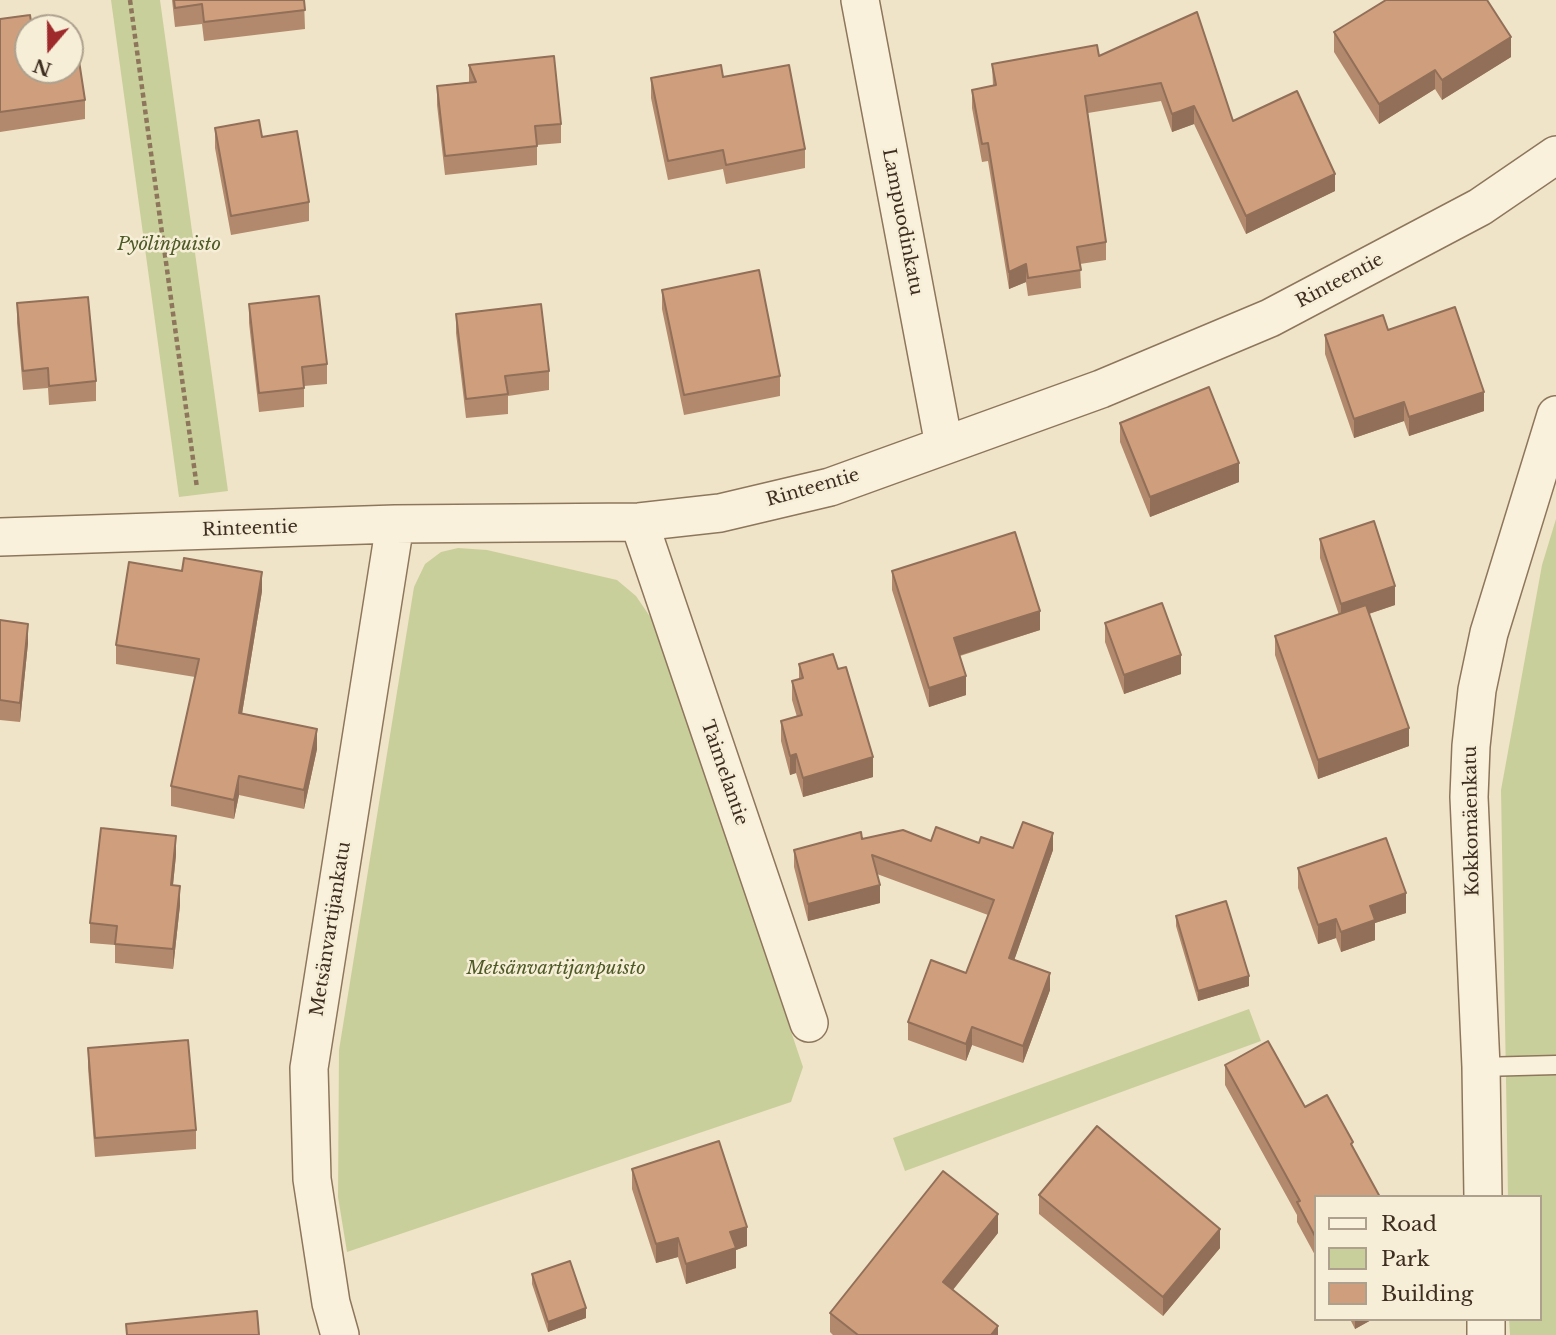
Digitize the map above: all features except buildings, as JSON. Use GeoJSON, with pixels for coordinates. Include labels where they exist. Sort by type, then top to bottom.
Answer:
{"type":"FeatureCollection","features":[{"type":"Feature","properties":{"kind":"street","name":"Lampuodinkatu"},"geometry":{"type":"LineString","coordinates":[[860,0],[944,445]]}},
{"type":"Feature","properties":{"kind":"street","name":"Rinteentie"},"geometry":{"type":"LineString","coordinates":[[0,537],[395,524],[639,522],[720,513],[830,487],[1101,389],[1270,318],[1480,206],[1556,155]]}},
{"type":"Feature","properties":{"kind":"street","name":"Kokkomäenkatu"},"geometry":{"type":"LineString","coordinates":[[1483,1195],[1481,1067],[1469,797],[1471,747],[1476,701],[1489,633],[1556,415]]}},
{"type":"Feature","properties":{"kind":"street","name":"Taimelantie"},"geometry":{"type":"LineString","coordinates":[[639,522],[809,1023]]}},
{"type":"Feature","properties":{"kind":"street","name":"Metsänvartijankatu"},"geometry":{"type":"LineString","coordinates":[[341,1335],[331,1303],[312,1179],[309,1068],[395,524]]}},
{"type":"Feature","properties":{"kind":"lane"},"geometry":{"type":"LineString","coordinates":[[1481,1067],[1556,1065]]}},
{"type":"Feature","properties":{"kind":"path"},"geometry":{"type":"LineString","coordinates":[[130,0],[203,530]]}},
{"type":"Feature","properties":{"kind":"green space","name":"Pyölinpuisto"},"geometry":{"type":"Polygon","coordinates":[[[111,0],[160,0],[228,491],[179,497],[111,0]]]}},
{"type":"Feature","properties":{"kind":"green space"},"geometry":{"type":"Polygon","coordinates":[[[1556,519],[1556,1335],[1510,1335],[1509,1321],[1542,1321],[1542,1195],[1508,1195],[1501,790],[1542,565],[1556,519]]]}},
{"type":"Feature","properties":{"kind":"green space","name":"Metsänvartijanpuisto"},"geometry":{"type":"Polygon","coordinates":[[[458,548],[487,550],[617,580],[636,596],[653,621],[803,1067],[791,1102],[347,1252],[338,1197],[339,1050],[414,587],[425,564],[441,552],[458,548]]]}},
{"type":"Feature","properties":{"kind":"green space"},"geometry":{"type":"Polygon","coordinates":[[[1249,1009],[1261,1041],[905,1171],[893,1138],[1249,1009]]]}}]}
